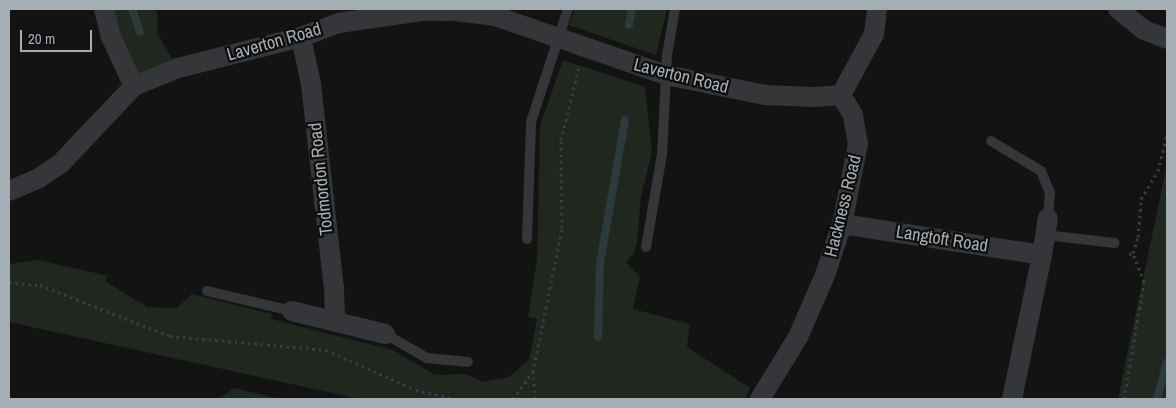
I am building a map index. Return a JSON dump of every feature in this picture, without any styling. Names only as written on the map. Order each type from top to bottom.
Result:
[{"type":"street","points":[[104,9],[111,37],[134,86]]},
{"type":"street","points":[[841,95],[874,34],[877,9]]},
{"type":"street","points":[[1118,9],[1144,30],[1167,39]]},
{"type":"street","name":"Laverton Road","points":[[9,191],[39,178],[61,162],[134,86],[178,68],[301,37],[339,23],[421,10],[455,10],[495,16],[584,49],[666,75],[765,95],[841,95]]},
{"type":"street","name":"Todmordon Road","points":[[301,37],[311,84],[334,288],[335,322]]},
{"type":"street","name":"Hackness Road","points":[[760,399],[798,337],[825,275],[842,224],[858,144],[853,115],[841,95]]},
{"type":"street","name":"Langtoft Road","points":[[842,224],[1042,255]]},
{"type":"street","points":[[1012,399],[1047,226]]},
{"type":"street","points":[[292,311],[385,334]]},
{"type":"lane","points":[[527,238],[531,122],[568,9]]},
{"type":"lane","points":[[646,247],[662,154],[666,75],[675,9]]},
{"type":"lane","points":[[991,141],[1041,171],[1050,193],[1047,226],[1115,243]]},
{"type":"lane","points":[[206,291],[292,311]]},
{"type":"lane","points":[[385,334],[427,358],[468,362]]},
{"type":"path","points":[[535,399],[533,372],[562,228],[561,140],[584,49]]},
{"type":"path","points":[[1124,399],[1144,282],[1133,254],[1138,237],[1140,198],[1158,171],[1167,134]]},
{"type":"path","points":[[1126,254],[1133,254]]},
{"type":"path","points":[[9,282],[40,285],[170,336],[326,350],[416,390],[454,399]]},
{"type":"path","points":[[513,399],[533,372]]},
{"type":"shaded area","points":[[104,9],[155,9],[158,16],[157,33],[178,68],[134,86]]},
{"type":"shaded area","points":[[575,9],[667,9],[656,55],[569,25]]},
{"type":"shaded area","points":[[563,60],[645,87],[652,152],[641,197],[637,243],[634,253],[626,262],[640,277],[633,309],[690,324],[687,347],[750,388],[745,399],[360,399],[9,322],[9,264],[38,260],[108,276],[105,281],[147,307],[177,308],[192,294],[272,314],[271,319],[393,350],[435,375],[466,374],[483,382],[509,377],[529,360],[537,319],[528,317],[537,260],[540,126]]},
{"type":"shaded area","points":[[1167,164],[1167,399],[1118,399]]},
{"type":"shaded area","points":[[234,388],[280,399],[219,399]]},
{"type":"waterway","points":[[132,9],[140,32]]},
{"type":"waterway","points":[[629,25],[632,9]]},
{"type":"waterway","points":[[598,337],[600,263],[625,120]]},
{"type":"waterway","points":[[1157,399],[1167,362]]}]
